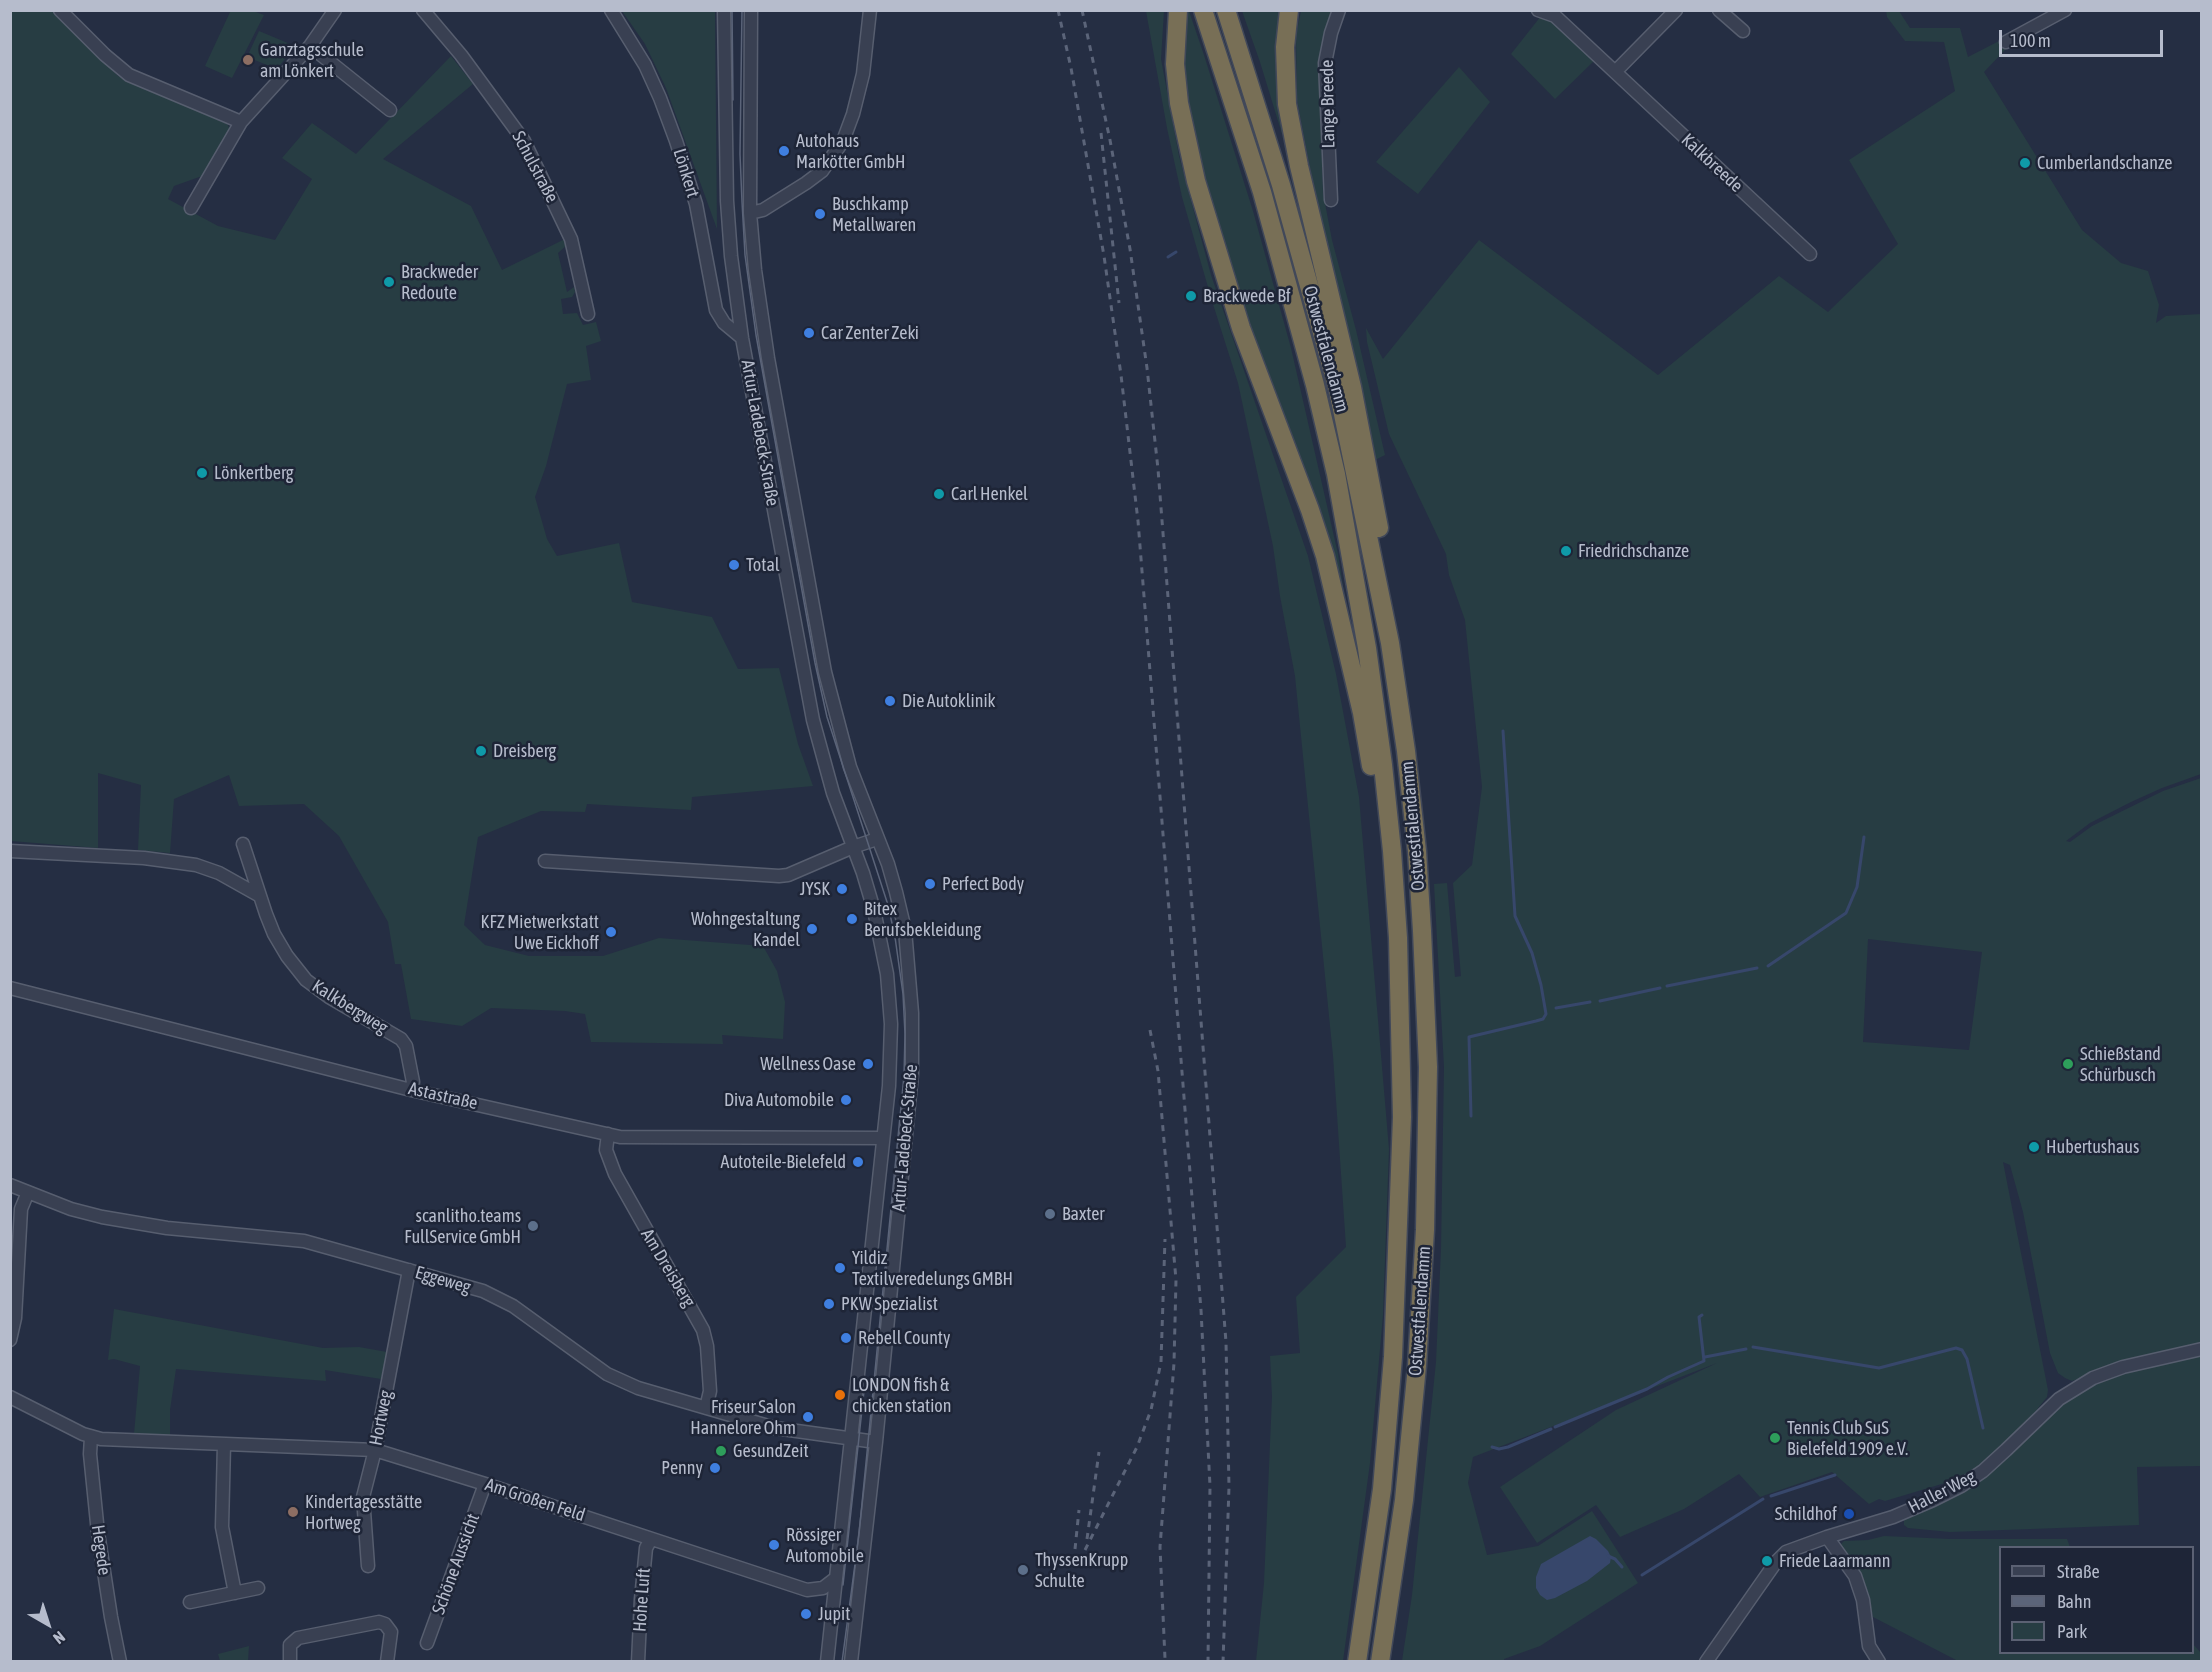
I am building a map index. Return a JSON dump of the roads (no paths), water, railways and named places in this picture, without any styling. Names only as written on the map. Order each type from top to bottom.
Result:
[{"type":"highway","points":[[1178,10],[1175,64],[1179,103],[1196,181],[1241,328],[1310,510],[1325,556],[1362,713],[1375,787],[1383,853],[1394,1064],[1402,1117]]},
{"type":"highway","name":"Ostwestfalendamm","points":[[1203,10],[1262,192],[1315,386],[1350,544],[1369,660],[1392,851],[1398,938],[1402,1117],[1393,1357],[1382,1489],[1357,1662]]},
{"type":"highway","name":"Ostwestfalendamm","points":[[1226,10],[1281,185],[1338,390],[1390,643],[1406,751],[1417,851],[1428,1067],[1425,1230],[1417,1366],[1404,1500],[1380,1662]]},
{"type":"highway","points":[[1289,10],[1285,47],[1287,104],[1299,166],[1352,387],[1371,481],[1388,582],[1390,643]]},
{"type":"street","points":[[60,10],[129,75],[241,122]]},
{"type":"street","points":[[191,208],[241,122],[310,46],[335,10]]},
{"type":"street","name":"Schulstraße","points":[[423,10],[460,55],[524,141],[571,239],[588,314]]},
{"type":"street","name":"Lönkert","points":[[611,10],[645,66],[668,118],[696,204],[719,317],[742,338]]},
{"type":"street","name":"Artur-Ladebeck-Straße","points":[[724,10],[727,201],[731,256],[742,338],[813,720],[829,783],[874,909],[887,974],[891,1049],[884,1138],[827,1662]]},
{"type":"street","name":"Artur-Ladebeck-Straße","points":[[751,10],[750,213],[755,270],[768,358],[825,672],[847,758],[890,872],[905,930],[913,1031],[912,1074],[876,1442],[851,1662]]},
{"type":"street","points":[[750,213],[763,210],[822,171],[846,136],[863,74],[870,10]]},
{"type":"street","name":"Lange Breede","points":[[1331,200],[1325,63],[1331,33],[1339,10]]},
{"type":"street","name":"Kalkbreede","points":[[1538,10],[1555,16],[1810,254]]},
{"type":"street","points":[[1616,72],[1676,10]]},
{"type":"street","points":[[1719,10],[1743,31]]},
{"type":"street","points":[[2006,42],[2065,10]]},
{"type":"street","points":[[310,46],[390,110]]},
{"type":"street","points":[[545,861],[779,876],[798,871],[877,838]]},
{"type":"street","name":"Kalkbergweg","points":[[243,844],[274,934],[287,956],[306,980],[329,997],[401,1039],[406,1046],[413,1082],[411,1089]]},
{"type":"street","points":[[10,851],[144,858],[196,865],[219,873],[260,896]]},
{"type":"street","name":"Astastraße","points":[[10,988],[411,1089],[608,1134],[639,1137],[884,1138]]},
{"type":"street","name":"Am Dreisberg","points":[[608,1134],[606,1150],[615,1174],[703,1330],[707,1346],[710,1391],[706,1408]]},
{"type":"street","name":"Eggeweg","points":[[10,1185],[71,1209],[102,1217],[167,1228],[304,1241],[409,1269],[493,1295],[513,1306],[607,1374],[622,1382],[775,1428],[851,1438]]},
{"type":"street","points":[[10,1340],[13,1318],[16,1209],[28,1192]]},
{"type":"street","name":"Hortweg","points":[[368,1566],[363,1497],[375,1450],[409,1269]]},
{"type":"street","name":"Haller Weg","points":[[1706,1662],[1782,1555],[1795,1548],[1893,1516],[1961,1486],[1983,1471],[2059,1399],[2092,1378],[2123,1367],[2202,1349]]},
{"type":"street","name":"Am Großen Feld","points":[[10,1397],[91,1437],[375,1450],[802,1588],[817,1590],[836,1578]]},
{"type":"street","name":"Hegede","points":[[91,1437],[90,1454],[98,1533],[120,1662]]},
{"type":"street","points":[[851,1438],[876,1442]]},
{"type":"street","points":[[224,1444],[222,1527],[235,1593]]},
{"type":"street","name":"Schöne Aussicht","points":[[427,1643],[485,1484]]},
{"type":"street","points":[[1827,1537],[1855,1576],[1863,1600],[1869,1646],[1880,1662]]},
{"type":"street","name":"Hohe Luft","points":[[638,1662],[646,1548],[651,1539]]},
{"type":"street","points":[[189,1602],[258,1588]]},
{"type":"street","points":[[290,1662],[290,1645],[298,1638],[379,1622],[385,1624],[391,1632],[387,1662]]},
{"type":"water","points":[[1590,1536],[1608,1551],[1611,1557],[1610,1563],[1587,1581],[1555,1598],[1547,1600],[1540,1595],[1536,1588],[1536,1577],[1541,1564]]},
{"type":"waterway","points":[[1168,257],[1176,252]]},
{"type":"waterway","points":[[1471,1116],[1469,1037],[1543,1019],[1546,1014],[1532,953],[1515,916],[1503,731]]},
{"type":"waterway","points":[[1768,966],[1846,913],[1857,887],[1864,837]]},
{"type":"waterway","points":[[1667,986],[1757,968]]},
{"type":"waterway","points":[[1600,1001],[1660,988]]},
{"type":"waterway","points":[[1556,1008],[1590,1002]]},
{"type":"waterway","points":[[1555,1427],[1647,1389],[1704,1361],[1699,1317],[1702,1315]]},
{"type":"waterway","points":[[1753,1347],[1879,1368],[1956,1348],[1962,1350],[1967,1359],[1983,1428]]},
{"type":"waterway","points":[[1705,1357],[1746,1349]]},
{"type":"waterway","points":[[1492,1447],[1499,1449],[1508,1447],[1551,1429]]},
{"type":"waterway","points":[[1771,1496],[1835,1475]]},
{"type":"waterway","points":[[1642,1575],[1763,1499]]},
{"type":"waterway","points":[[1608,1556],[1615,1559],[1622,1567]]},
{"type":"tram line","points":[[732,10],[733,100]]},
{"type":"tram line","points":[[742,10],[740,154],[742,202],[745,255],[756,335],[815,663],[827,717],[888,905],[903,994],[904,1076],[859,1534],[842,1662]]},
{"type":"tram line","points":[[843,1585],[864,1391]]},
{"type":"railway","points":[[1058,10],[1071,68],[1104,256],[1138,521],[1201,1310],[1210,1486],[1208,1662]]},
{"type":"railway","points":[[1082,10],[1110,140],[1130,249],[1147,368],[1158,469],[1226,1342],[1229,1487],[1223,1662]]},
{"type":"railway","points":[[1101,133],[1119,303]]},
{"type":"railway","points":[[1150,1030],[1158,1071],[1176,1280],[1174,1363],[1160,1547],[1165,1659]]},
{"type":"railway","points":[[1085,1550],[1137,1447],[1151,1410],[1161,1362],[1165,1239]]},
{"type":"railway","points":[[1087,1539],[1099,1452]]},
{"type":"railway","points":[[1075,1549],[1079,1510]]},
{"type":"place","name":"Ganztagsschule am Lönkert","points":[[248,60]]},
{"type":"place","name":"Autohaus Markötter GmbH","points":[[784,151]]},
{"type":"place","name":"Cumberlandschanze","points":[[2025,163]]},
{"type":"place","name":"Buschkamp Metallwaren","points":[[820,214]]},
{"type":"place","name":"Brackweder Redoute","points":[[389,282]]},
{"type":"place","name":"Brackwede Bf","points":[[1191,296]]},
{"type":"place","name":"Car Zenter Zeki","points":[[809,333]]},
{"type":"place","name":"Lönkertberg","points":[[202,473]]},
{"type":"place","name":"Carl Henkel","points":[[939,494]]},
{"type":"place","name":"Friedrichschanze","points":[[1566,551]]},
{"type":"place","name":"Total","points":[[734,565]]},
{"type":"place","name":"Die Autoklinik","points":[[890,701]]},
{"type":"place","name":"Dreisberg","points":[[481,751]]},
{"type":"place","name":"Perfect Body","points":[[930,884]]},
{"type":"place","name":"JYSK","points":[[842,889]]},
{"type":"place","name":"Bitex Berufsbekleidung","points":[[852,919]]},
{"type":"place","name":"Wohngestaltung Kandel","points":[[812,929]]},
{"type":"place","name":"KFZ Mietwerkstatt Uwe Eickhoff","points":[[611,932]]},
{"type":"place","name":"Wellness Oase","points":[[868,1064]]},
{"type":"place","name":"Schießstand Schürbusch","points":[[2068,1064]]},
{"type":"place","name":"Diva Automobile","points":[[846,1100]]},
{"type":"place","name":"Hubertushaus","points":[[2034,1147]]},
{"type":"place","name":"Autoteile-Bielefeld","points":[[858,1162]]},
{"type":"place","name":"Baxter","points":[[1050,1214]]},
{"type":"place","name":"scanlitho.teams FullService GmbH","points":[[533,1226]]},
{"type":"place","name":"Yildiz Textilveredelungs GMBH","points":[[840,1268]]},
{"type":"place","name":"PKW Spezialist","points":[[829,1304]]},
{"type":"place","name":"Rebell County","points":[[846,1338]]},
{"type":"place","name":"LONDON fish & chicken station","points":[[840,1395]]},
{"type":"place","name":"Friseur Salon Hannelore Ohm","points":[[808,1417]]},
{"type":"place","name":"Tennis Club SuS Bielefeld 1909 e.V.","points":[[1775,1438]]},
{"type":"place","name":"GesundZeit","points":[[721,1451]]},
{"type":"place","name":"Penny","points":[[715,1468]]},
{"type":"place","name":"Kindertagesstätte Hortweg","points":[[293,1512]]},
{"type":"place","name":"Schildhof","points":[[1849,1514]]},
{"type":"place","name":"Rössiger Automobile","points":[[774,1545]]},
{"type":"place","name":"Friede Laarmann","points":[[1767,1561]]},
{"type":"place","name":"ThyssenKrupp Schulte","points":[[1023,1570]]},
{"type":"place","name":"Jupit","points":[[806,1614]]}]
